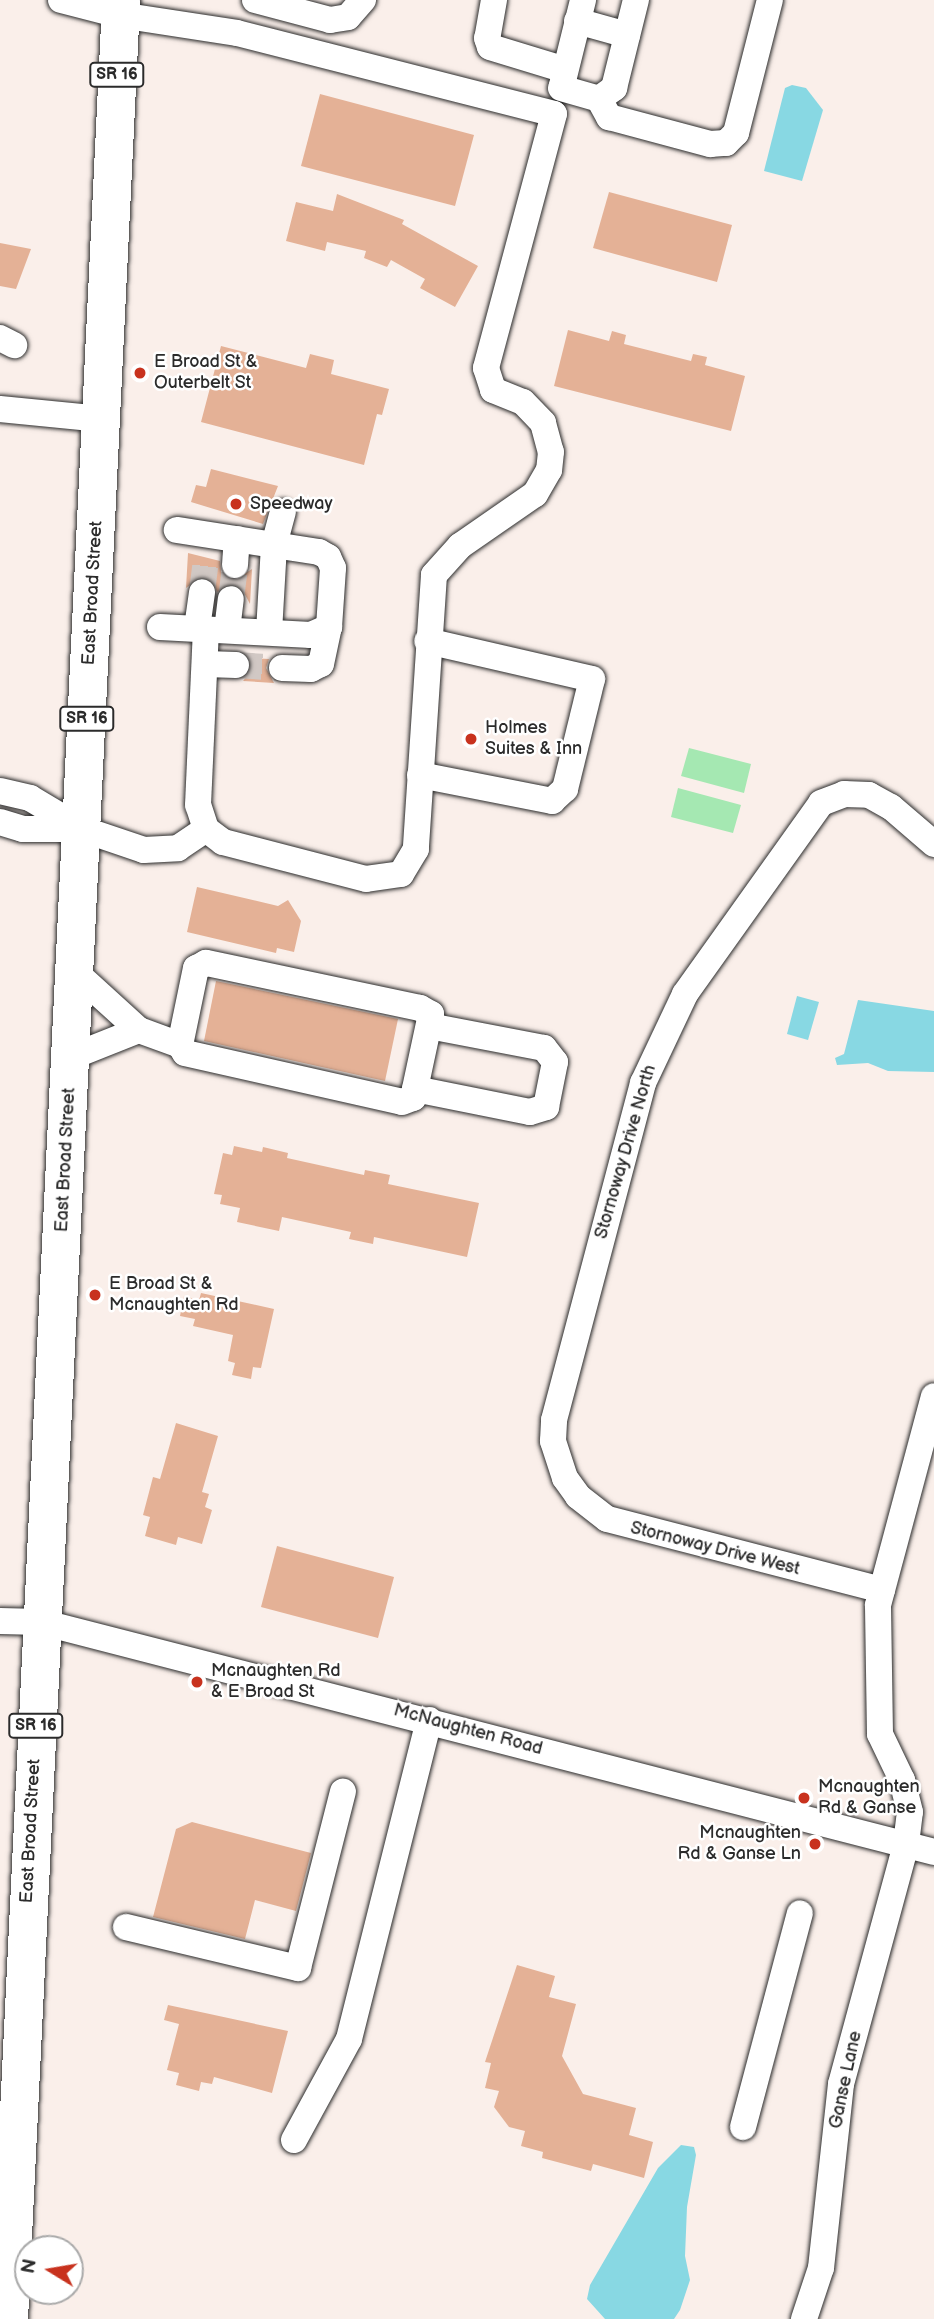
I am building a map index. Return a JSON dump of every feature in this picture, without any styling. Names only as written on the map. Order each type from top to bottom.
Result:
[{"type":"highway","name":"East Broad Street","points":[[9,2319],[120,8]]},
{"type":"street","points":[[61,0],[120,8],[237,33],[554,114]]},
{"type":"street","points":[[255,0],[330,20],[348,18],[363,0]]},
{"type":"street","points":[[494,0],[487,38],[491,47],[563,78],[599,99],[609,117],[710,144],[726,143],[736,133],[770,0]]},
{"type":"street","points":[[599,99],[614,88],[636,0]]},
{"type":"street","points":[[202,592],[210,629],[205,664],[198,805],[206,829],[223,842],[366,879],[393,878],[411,862],[416,849],[430,588],[446,557],[525,503],[549,470],[551,452],[543,423],[523,402],[492,390],[486,369],[580,10],[627,35]]},
{"type":"street","points":[[0,409],[102,419]]},
{"type":"street","points":[[269,632],[274,545],[283,512]]},
{"type":"street","points":[[177,530],[207,546],[236,552],[274,545],[328,557],[333,568],[330,627],[321,664],[311,669],[282,667]]},
{"type":"street","points":[[210,629],[230,599]]},
{"type":"street","points":[[160,627],[311,635],[330,627]]},
{"type":"street","points":[[420,775],[552,801],[565,789],[592,679],[427,641]]},
{"type":"street","points":[[205,664],[236,665]]},
{"type":"street","points":[[0,791],[30,798],[82,829],[161,851],[178,848],[206,829]]},
{"type":"street","name":"Stornoway Drive North","points":[[565,1478],[553,1441],[554,1420],[643,1083],[685,994],[805,821],[835,796],[869,795],[891,807],[934,844]]},
{"type":"street","points":[[0,822],[23,829],[82,829]]},
{"type":"street","points":[[75,972],[139,1030],[180,1045],[186,1053],[402,1102],[414,1098],[431,1014],[420,1007],[206,963],[196,968],[180,1045]]},
{"type":"street","points":[[415,1089],[530,1112],[546,1107],[555,1062],[544,1048],[429,1026]]},
{"type":"street","points":[[71,1058],[139,1030]]},
{"type":"street","name":"Ganse Lane","points":[[804,2319],[821,2268],[841,2084],[906,1844],[910,1812],[902,1780],[880,1734],[877,1639],[882,1590],[934,1396]]},
{"type":"street","name":"Stornoway Drive West","points":[[565,1478],[592,1510],[629,1529],[882,1590]]},
{"type":"street","name":"McNaughten Road","points":[[0,1620],[41,1622],[934,1852]]},
{"type":"street","points":[[294,2140],[349,2039],[429,1720]]},
{"type":"street","points":[[126,1927],[298,1968],[342,1793]]},
{"type":"street","points":[[743,2127],[800,1913]]},
{"type":"green space","points":[[689,748],[751,764],[744,793],[681,776]]},
{"type":"green space","points":[[678,788],[741,805],[733,833],[671,817]]},
{"type":"water","points":[[792,85],[806,88],[823,110],[802,181],[764,171],[785,88]]},
{"type":"water","points":[[797,996],[819,1002],[808,1040],[787,1034]]},
{"type":"water","points":[[858,1000],[934,1011],[934,1072],[888,1071],[868,1063],[837,1065],[835,1058],[844,1054]]},
{"type":"water","points":[[681,2145],[694,2147],[696,2155],[687,2207],[685,2256],[690,2280],[680,2310],[674,2319],[605,2319],[587,2299],[590,2285],[658,2168]]},
{"type":"building","points":[[320,94],[474,135],[455,206],[301,166]]},
{"type":"building","points":[[609,192],[732,225],[717,282],[593,248]]},
{"type":"building","points":[[337,194],[404,220],[402,224],[478,266],[455,307],[420,288],[425,279],[391,260],[387,267],[364,258],[366,251],[327,242],[325,251],[286,241],[296,202],[333,211]]},
{"type":"building","points":[[0,243],[31,249],[16,289],[0,286]]},
{"type":"building","points":[[568,330],[609,341],[612,331],[626,335],[624,344],[691,361],[693,354],[707,357],[705,365],[745,376],[731,431],[554,386]]},
{"type":"building","points":[[221,346],[306,368],[310,354],[334,360],[331,374],[389,389],[382,415],[377,414],[364,465],[201,422]]},
{"type":"building","points":[[211,469],[278,486],[263,524],[191,502],[196,485],[206,487]]},
{"type":"building","points":[[188,553],[220,561],[221,572],[233,581],[252,569],[250,604],[241,587],[234,584],[217,592],[212,580],[203,576],[186,588]]},
{"type":"building","points":[[250,658],[269,659],[266,668],[274,683],[243,681],[250,673]]},
{"type":"building","points":[[197,887],[278,906],[288,900],[301,921],[294,952],[277,948],[276,953],[187,932]]},
{"type":"building","points":[[216,981],[398,1019],[385,1081],[204,1041]]},
{"type":"building","points":[[234,1146],[262,1152],[263,1147],[288,1153],[287,1158],[364,1175],[365,1170],[390,1175],[388,1184],[479,1203],[467,1257],[374,1237],[373,1244],[349,1239],[351,1232],[282,1217],[279,1231],[237,1222],[240,1208],[220,1204],[222,1195],[214,1194],[223,1153],[232,1155]]},
{"type":"building","points":[[201,1293],[274,1309],[261,1368],[253,1367],[251,1379],[232,1375],[235,1363],[228,1361],[233,1335],[193,1326],[195,1319],[180,1316],[184,1296],[199,1300]]},
{"type":"building","points":[[176,1423],[218,1436],[202,1492],[209,1494],[205,1507],[212,1510],[202,1544],[178,1537],[176,1545],[145,1536],[150,1517],[143,1515],[153,1477],[160,1479]]},
{"type":"building","points":[[277,1546],[394,1577],[378,1638],[261,1607]]},
{"type":"building","points":[[192,1822],[311,1853],[296,1911],[255,1900],[245,1939],[153,1917],[176,1829]]},
{"type":"building","points":[[517,1965],[555,1976],[549,1997],[576,2004],[562,2056],[583,2094],[636,2108],[629,2135],[653,2142],[644,2178],[593,2164],[591,2171],[542,2158],[543,2152],[521,2146],[525,2131],[509,2127],[494,2107],[499,2091],[485,2088],[491,2063],[485,2062]]},
{"type":"building","points":[[168,2005],[288,2031],[272,2093],[214,2077],[212,2084],[201,2082],[199,2091],[176,2085],[179,2073],[167,2070],[179,2024],[164,2020]]},
{"type":"tunnel","points":[[202,592],[206,557]]},
{"type":"tunnel","points":[[231,599],[235,565]]},
{"type":"tunnel","points":[[236,665],[282,668]]},
{"type":"place","name":"E Broad St & Outerbelt St","points":[[140,373]]},
{"type":"place","name":"Speedway","points":[[236,504]]},
{"type":"place","name":"Holmes Suites & Inn","points":[[471,739]]},
{"type":"place","name":"E Broad St & Mcnaughten Rd","points":[[95,1295]]},
{"type":"place","name":"Mcnaughten Rd & E Broad St","points":[[197,1682]]},
{"type":"place","name":"Mcnaughten Rd & Ganse","points":[[804,1798]]},
{"type":"place","name":"Mcnaughten Rd & Ganse Ln","points":[[815,1844]]}]
